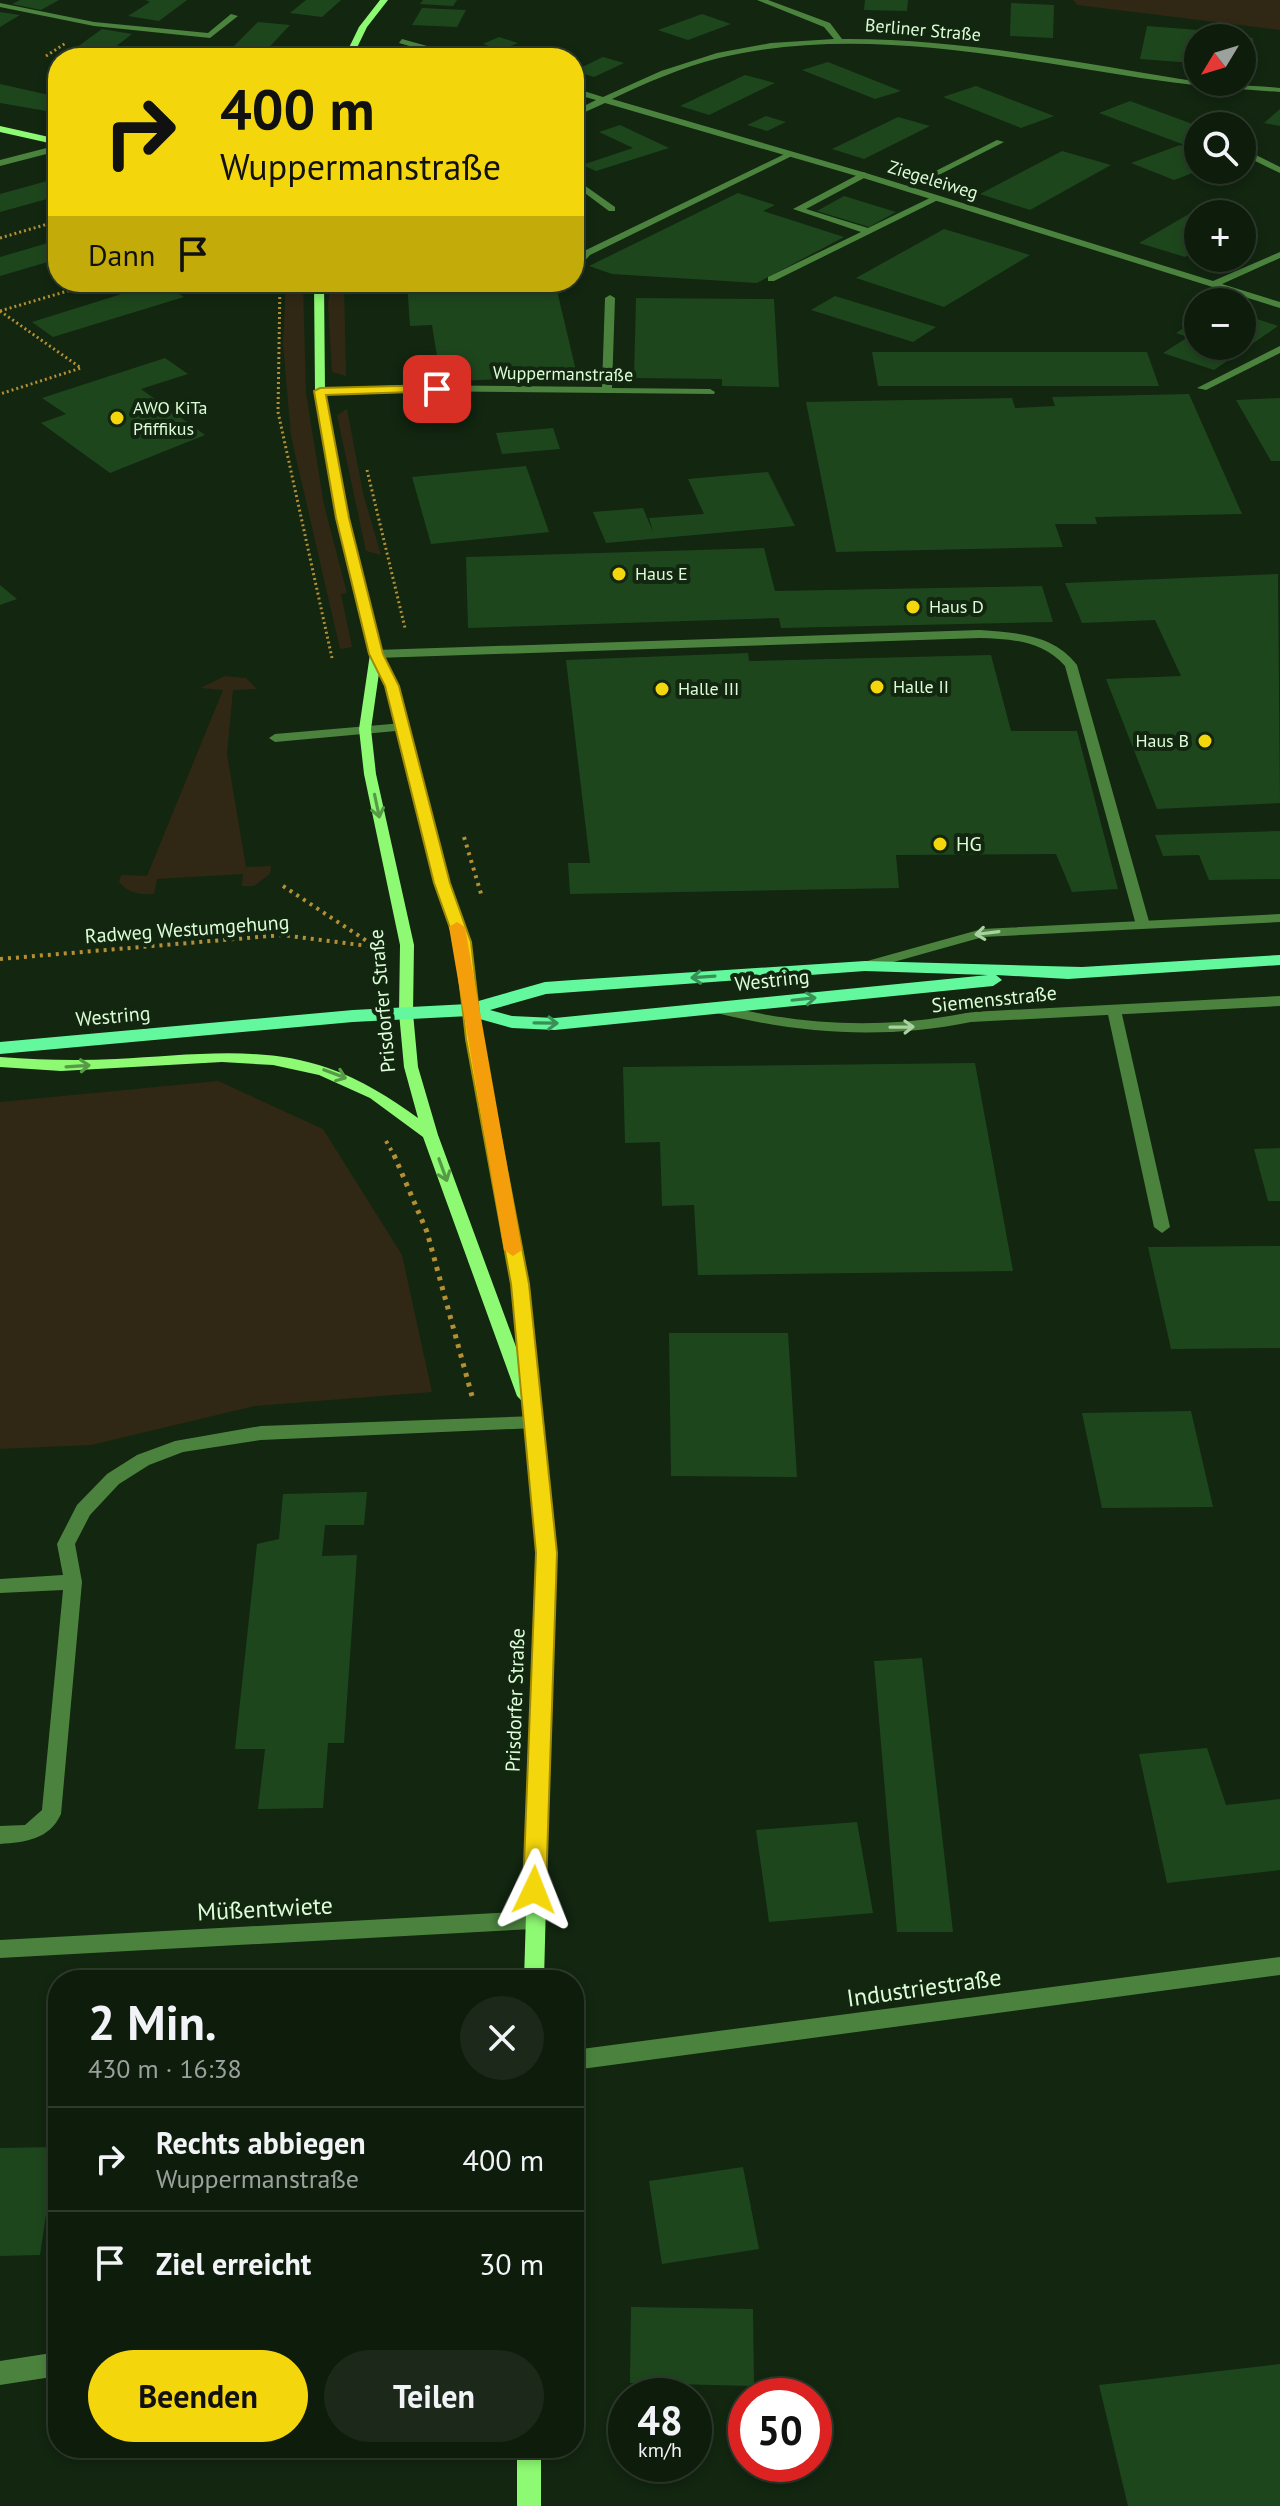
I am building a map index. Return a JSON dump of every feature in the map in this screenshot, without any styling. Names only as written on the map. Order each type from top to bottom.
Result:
[{"type":"main road","points":[[353,48],[363,27],[384,0]]},
{"type":"main road","points":[[0,129],[48,142]]},
{"type":"main road","name":"Prisdorfer Straße","points":[[319,292],[320,391],[343,518],[376,654],[392,686],[442,883],[463,942],[469,1010],[520,1284],[546,1553],[534,1970]]},
{"type":"main road","name":"Prisdorfer Straße","points":[[376,654],[365,729],[370,774],[407,945],[406,1013],[411,1067],[430,1135],[535,1422]]},
{"type":"main road","name":"Westring","points":[[469,1010],[512,1022],[555,1024],[1081,972],[1280,960]]},
{"type":"main road","name":"Westring","points":[[0,1048],[469,1010],[545,988],[865,966],[1081,972]]},
{"type":"main road","points":[[0,1062],[51,1068],[212,1056],[270,1057],[325,1070],[373,1091],[430,1135]]},
{"type":"main road","points":[[529,2458],[529,2506]]},
{"type":"street","points":[[761,0],[827,25],[839,40]]},
{"type":"street","points":[[0,5],[94,24],[210,36],[234,16]]},
{"type":"street","name":"Berliner Straße","points":[[584,109],[655,77],[717,56],[839,40],[932,43],[1127,74],[1280,90]]},
{"type":"street","points":[[402,41],[426,48]]},
{"type":"street","name":"Ziegeleiweg","points":[[584,94],[906,188],[1280,305]]},
{"type":"street","points":[[906,188],[1000,142]]},
{"type":"street","points":[[0,163],[48,148]]},
{"type":"street","points":[[584,259],[598,248],[792,154]]},
{"type":"street","points":[[1256,158],[1280,170]]},
{"type":"street","points":[[863,175],[798,209],[869,231]]},
{"type":"street","points":[[584,188],[612,209]]},
{"type":"street","points":[[771,279],[937,198]]},
{"type":"street","points":[[1214,284],[1280,255]]},
{"type":"street","points":[[607,390],[610,298]]},
{"type":"street","points":[[1202,388],[1280,349]]},
{"type":"street","name":"Wuppermanstraße","points":[[320,391],[710,392]]},
{"type":"street","points":[[376,654],[980,634],[1022,637],[1047,645],[1063,654],[1071,665],[1143,925]]},
{"type":"street","points":[[275,738],[403,727]]},
{"type":"street","points":[[865,966],[982,933],[1280,918]]},
{"type":"street","name":"Siemensstraße","points":[[714,1008],[764,1023],[821,1028],[936,1026],[971,1017],[1280,1001]]},
{"type":"street","points":[[1114,1010],[1162,1227]]},
{"type":"street","points":[[0,1835],[30,1833],[51,1814],[73,1582],[66,1544],[83,1510],[113,1479],[143,1460],[181,1446],[261,1433],[535,1422]]},
{"type":"street","points":[[0,1586],[73,1582]]},
{"type":"street","name":"Müßentwiete","points":[[0,1949],[533,1920]]},
{"type":"street","name":"Industriestraße","points":[[584,2059],[1280,1966]]},
{"type":"street","points":[[0,2373],[48,2366]]},
{"type":"path","points":[[0,238],[48,224]]},
{"type":"path","points":[[0,311],[64,292]]},
{"type":"path","points":[[280,292],[278,412],[332,658]]},
{"type":"path","points":[[0,311],[81,368],[0,394]]},
{"type":"path","name":"Radweg Westumgehung","points":[[0,959],[282,935],[376,947],[283,886]]},
{"type":"path","points":[[381,1133],[401,1164],[421,1215],[480,1424]]},
{"type":"shaded area","points":[[1073,0],[1280,0],[1280,30],[1256,27],[1256,24],[1231,24],[1077,5]]},
{"type":"shaded area","points":[[286,292],[303,292],[306,393],[324,505],[347,593],[341,594],[352,647],[340,649],[291,436],[283,344]]},
{"type":"shaded area","points":[[330,292],[344,292],[346,376],[332,372]]},
{"type":"shaded area","points":[[347,409],[363,493],[381,555],[366,551],[337,415]]},
{"type":"shaded area","points":[[225,676],[246,678],[257,689],[233,690],[227,754],[246,867],[271,866],[270,874],[254,886],[242,886],[243,874],[157,879],[154,894],[130,891],[119,882],[121,875],[147,876],[223,690],[200,688]]},
{"type":"shaded area","points":[[218,1081],[323,1129],[402,1255],[432,1392],[255,1406],[91,1445],[0,1449],[0,1102]]},
{"type":"building","points":[[20,0],[59,0],[41,10],[12,4]]},
{"type":"building","points":[[146,0],[187,0],[159,21],[128,16],[150,2]]},
{"type":"building","points":[[306,0],[341,0],[322,17],[290,13]]},
{"type":"building","points":[[423,0],[457,0],[453,6],[420,4]]},
{"type":"building","points":[[865,0],[908,0],[907,11],[864,10]]},
{"type":"building","points":[[1011,3],[1054,5],[1053,38],[1010,36]]},
{"type":"building","points":[[422,8],[466,10],[457,27],[412,25]]},
{"type":"building","points":[[0,12],[20,15],[0,27]]},
{"type":"building","points":[[702,14],[731,24],[688,40],[658,30]]},
{"type":"building","points":[[258,22],[290,25],[268,48],[232,48]]},
{"type":"building","points":[[1147,26],[1184,29],[1184,62],[1140,59]]},
{"type":"building","points":[[102,29],[132,34],[114,48],[76,48]]},
{"type":"building","points":[[499,37],[518,43],[507,48],[483,44]]},
{"type":"building","points":[[603,57],[624,63],[594,77],[584,74],[584,66]]},
{"type":"building","points":[[828,62],[901,91],[875,99],[802,70]]},
{"type":"building","points":[[745,75],[775,83],[709,115],[680,106]]},
{"type":"building","points":[[0,84],[48,95],[48,111],[0,103]]},
{"type":"building","points":[[976,86],[1054,116],[1021,128],[943,97]]},
{"type":"building","points":[[1130,101],[1184,121],[1184,145],[1099,113]]},
{"type":"building","points":[[1280,109],[1280,126],[1264,123]]},
{"type":"building","points":[[766,116],[786,122],[767,131],[747,125]]},
{"type":"building","points":[[898,117],[930,126],[864,159],[832,149]]},
{"type":"building","points":[[620,125],[669,148],[596,171],[584,164],[633,148],[599,132]]},
{"type":"building","points":[[1180,145],[1184,147],[1184,176],[1174,180],[1131,163]]},
{"type":"building","points":[[1062,151],[1111,165],[1030,210],[980,194]]},
{"type":"building","points":[[48,181],[48,199],[0,212],[0,194]]},
{"type":"building","points":[[738,193],[775,205],[763,211],[844,237],[757,283],[612,274],[589,266]]},
{"type":"building","points":[[844,196],[896,212],[869,227],[817,211]]},
{"type":"building","points":[[1184,217],[1184,257],[1139,243]]},
{"type":"building","points":[[944,229],[1030,255],[944,307],[856,278]]},
{"type":"building","points":[[48,243],[48,262],[0,276],[0,257]]},
{"type":"building","points":[[128,292],[186,292],[179,294],[184,297],[53,337],[32,322]]},
{"type":"building","points":[[408,292],[557,292],[577,375],[441,382],[432,325],[410,326]]},
{"type":"building","points":[[835,296],[936,327],[913,342],[811,310]]},
{"type":"building","points":[[636,298],[774,299],[779,387],[722,386],[722,379],[634,378]]},
{"type":"building","points":[[1256,319],[1278,326],[1256,341]]},
{"type":"building","points":[[1184,340],[1184,360],[1163,353]]},
{"type":"building","points":[[872,352],[1147,352],[1159,386],[878,386]]},
{"type":"building","name":"AWO KiTa Pfiffikus","points":[[165,358],[188,374],[141,389],[205,435],[110,473],[41,423],[66,414],[42,398]]},
{"type":"building","points":[[1184,360],[1229,360],[1214,370]]},
{"type":"building","points":[[1189,394],[1242,514],[1095,517],[1097,524],[1055,524],[1063,547],[836,552],[806,402],[1012,398],[1015,408],[1055,406],[1052,397]]},
{"type":"building","points":[[1280,398],[1280,461],[1271,461],[1236,400]]},
{"type":"building","points":[[553,428],[560,449],[502,454],[496,433]]},
{"type":"building","points":[[526,466],[549,532],[431,544],[412,477]]},
{"type":"building","points":[[768,472],[795,526],[606,543],[593,512],[643,508],[653,532],[649,518],[704,514],[688,479]]},
{"type":"building","name":"Haus E","points":[[764,548],[775,591],[1042,586],[1053,622],[781,628],[779,618],[468,628],[466,557]]},
{"type":"building","name":"Haus B","points":[[1278,574],[1280,803],[1157,809],[1106,679],[1181,676],[1155,620],[1082,623],[1065,583]]},
{"type":"building","points":[[0,585],[17,599],[0,605]]},
{"type":"building","points":[[748,653],[749,661],[991,655],[1011,731],[1077,731],[1118,889],[1072,892],[1056,854],[896,855],[899,888],[570,894],[568,863],[590,863],[566,660]]},
{"type":"building","points":[[1280,831],[1280,879],[1209,880],[1199,855],[1163,856],[1155,835]]},
{"type":"building","points":[[975,1063],[1013,1271],[698,1275],[694,1205],[662,1206],[660,1142],[625,1143],[623,1067]]},
{"type":"building","points":[[1280,1148],[1280,1201],[1268,1201],[1254,1149]]},
{"type":"building","points":[[1280,1246],[1280,1348],[1171,1349],[1148,1247]]},
{"type":"building","points":[[669,1333],[788,1333],[797,1477],[671,1476]]},
{"type":"building","points":[[1191,1411],[1213,1507],[1102,1508],[1082,1413]]},
{"type":"building","points":[[367,1492],[364,1525],[325,1525],[322,1556],[357,1555],[344,1743],[328,1743],[323,1808],[258,1809],[265,1749],[235,1749],[257,1544],[279,1539],[283,1494]]},
{"type":"building","points":[[922,1658],[953,1932],[897,1932],[874,1661]]},
{"type":"building","points":[[1207,1748],[1226,1805],[1280,1799],[1280,1870],[1167,1883],[1139,1754]]},
{"type":"building","points":[[857,1822],[873,1913],[769,1922],[756,1830]]},
{"type":"building","points":[[48,2147],[48,2201],[40,2255],[0,2256],[0,2148]]},
{"type":"building","points":[[743,2167],[759,2249],[662,2264],[649,2181]]},
{"type":"building","points":[[631,2307],[753,2309],[754,2378],[728,2378],[728,2385],[712,2385],[712,2378],[630,2378]]},
{"type":"building","points":[[1280,2364],[1280,2506],[1128,2506],[1099,2385]]},
{"type":"building","points":[[330,2458],[382,2458],[330,2460]]},
{"type":"slow traffic","points":[[457,927],[463,942],[469,1010],[513,1250]]},
{"type":"place","name":"AWO KiTa Pfiffikus","points":[[117,418]]},
{"type":"place","name":"Haus E","points":[[619,574]]},
{"type":"place","name":"Haus D","points":[[913,607]]},
{"type":"place","name":"Halle II","points":[[877,687]]},
{"type":"place","name":"Halle III","points":[[662,689]]},
{"type":"place","name":"Haus B","points":[[1205,741]]},
{"type":"place","name":"HG","points":[[940,844]]},
{"type":"route","points":[[437,389],[320,391],[343,518],[376,654],[392,686],[442,883],[463,942],[469,1010],[520,1284],[546,1553],[534,1890]]}]
